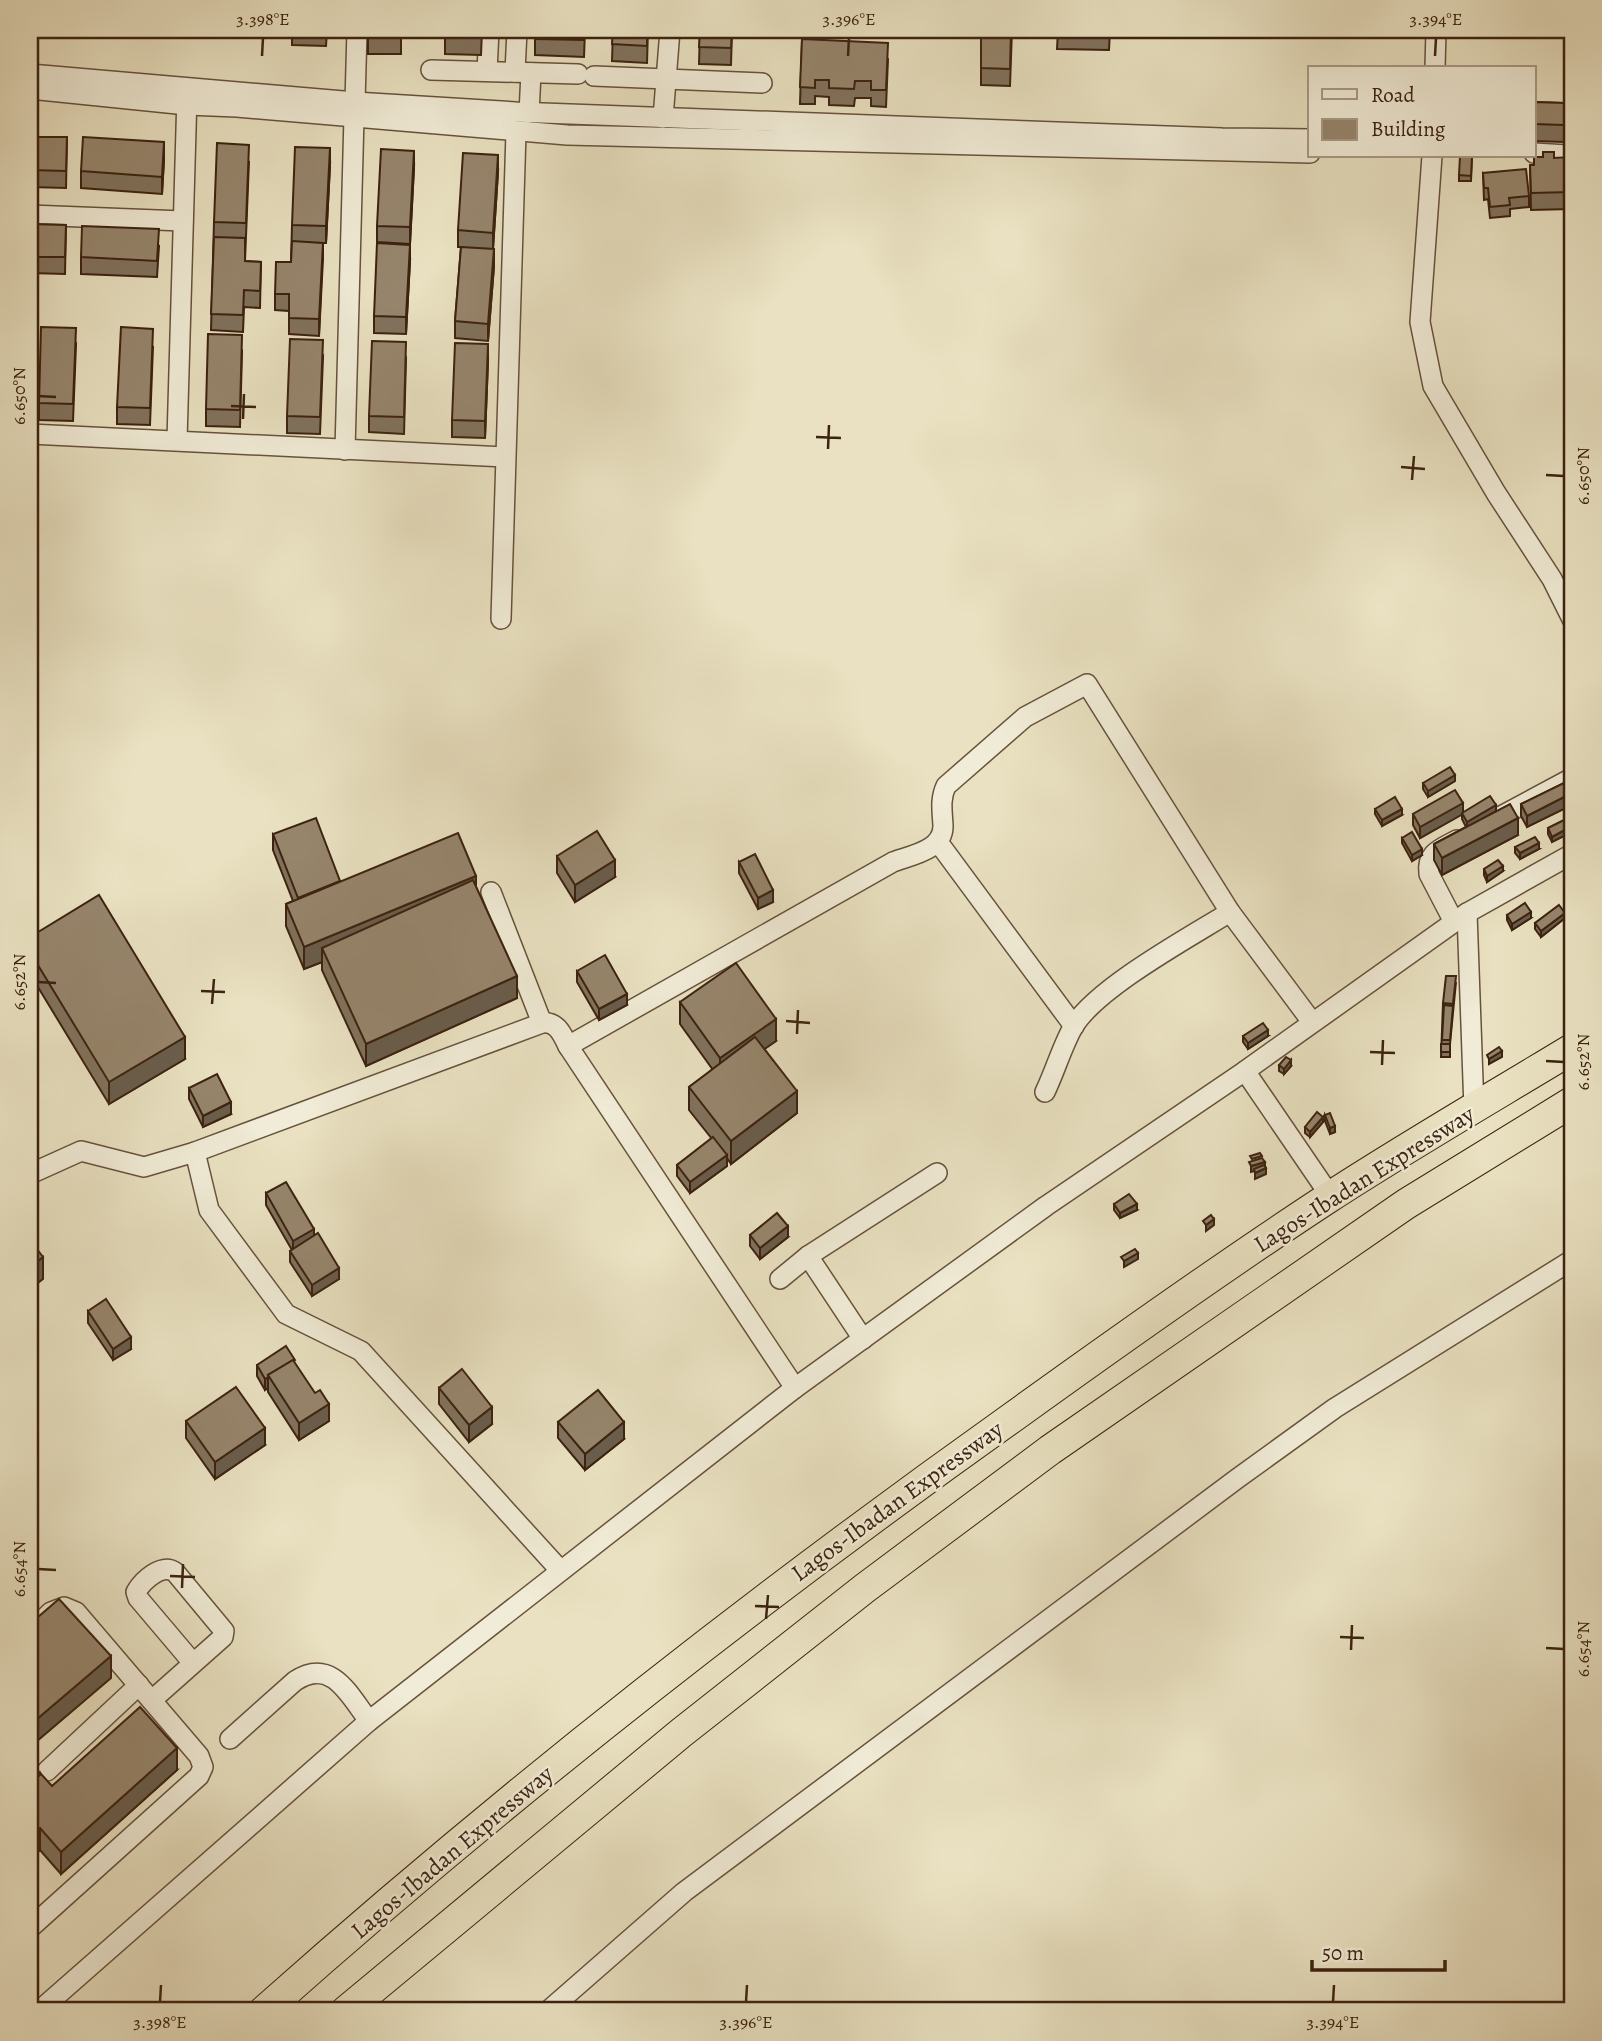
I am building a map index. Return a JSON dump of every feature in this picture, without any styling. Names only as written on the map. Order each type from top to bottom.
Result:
[{"type":"highway","name":"Lagos-Ibadan Expressway","points":[[264,2011],[435,1864],[630,1704],[861,1525],[1143,1323],[1331,1196],[1572,1049]]},
{"type":"highway","name":"Lagos-Ibadan Expressway","points":[[346,2011],[681,1733],[865,1588],[1039,1458],[1406,1204],[1572,1102]]},
{"type":"street","points":[[345,450],[357,30]]},
{"type":"street","points":[[487,71],[489,30]]},
{"type":"street","points":[[517,30],[529,113]]},
{"type":"street","points":[[663,118],[670,30]]},
{"type":"street","points":[[1435,66],[1436,30]]},
{"type":"street","points":[[430,69],[762,83]]},
{"type":"street","points":[[30,74],[187,96]]},
{"type":"street","points":[[30,89],[187,96],[355,110],[516,132],[567,135],[1308,138]]},
{"type":"street","points":[[177,440],[187,96]]},
{"type":"street","points":[[355,110],[663,118],[860,135],[1308,153]]},
{"type":"street","points":[[567,114],[567,135]]},
{"type":"street","points":[[501,619],[516,132]]},
{"type":"street","points":[[1536,153],[1567,155]]},
{"type":"street","points":[[1432,158],[1420,322],[1433,386],[1496,493],[1552,579],[1572,619]]},
{"type":"street","points":[[30,215],[183,221]]},
{"type":"street","points":[[30,434],[506,457]]},
{"type":"street","points":[[568,1046],[893,862],[932,847],[942,834],[941,811],[946,786],[1025,717],[1087,684],[1230,912],[1312,1022]]},
{"type":"street","points":[[1474,1109],[1460,917],[1429,874],[1428,859],[1572,778]]},
{"type":"street","points":[[938,842],[1074,1026]]},
{"type":"street","points":[[39,2011],[369,1721],[795,1388],[1046,1206],[1245,1071],[1460,917],[1572,854]]},
{"type":"street","points":[[1553,865],[1572,873]]},
{"type":"street","points":[[491,892],[542,1023]]},
{"type":"street","points":[[1045,1092],[1074,1026],[1095,1002],[1134,973],[1230,912]]},
{"type":"street","points":[[30,1174],[81,1151],[144,1167],[195,1152],[542,1023],[549,1023],[559,1028],[568,1046],[795,1388]]},
{"type":"street","points":[[1245,1071],[1331,1196]]},
{"type":"street","points":[[195,1152],[209,1210],[286,1314],[361,1351],[560,1570]]},
{"type":"street","points":[[780,1279],[808,1256],[937,1173]]},
{"type":"street","points":[[808,1256],[863,1339]]},
{"type":"street","points":[[548,2011],[684,1892],[1238,1478],[1335,1408],[1572,1260]]},
{"type":"street","points":[[47,1771],[145,1693],[193,1664],[223,1637],[223,1630],[175,1572],[162,1569],[136,1592],[138,1598],[193,1664]]},
{"type":"street","points":[[30,1632],[51,1612],[64,1607],[76,1612],[199,1756],[203,1767],[199,1776],[30,1928]]},
{"type":"street","points":[[230,1739],[295,1681],[306,1674],[319,1672],[337,1681],[369,1721]]},
{"type":"building","points":[[368,30],[401,30],[401,37],[368,37]]},
{"type":"building","points":[[445,30],[481,30],[481,38],[445,37]]},
{"type":"building","points":[[535,30],[584,30],[584,40],[535,39]]},
{"type":"building","points":[[613,30],[647,30],[647,46],[612,44]]},
{"type":"building","points":[[700,30],[732,30],[731,48],[699,47]]},
{"type":"building","points":[[981,30],[1011,30],[1010,69],[981,68]]},
{"type":"building","points":[[1109,30],[1109,33],[1057,32]]},
{"type":"building","points":[[802,39],[888,43],[886,90],[871,90],[871,81],[855,81],[854,89],[829,88],[829,80],[815,80],[815,88],[800,87]]},
{"type":"building","points":[[1536,102],[1564,103],[1564,125],[1536,124]]},
{"type":"building","points":[[30,137],[67,137],[66,171],[30,170]]},
{"type":"building","points":[[83,137],[164,142],[162,177],[81,171]]},
{"type":"building","points":[[217,143],[249,145],[246,223],[214,222]]},
{"type":"building","points":[[295,147],[330,148],[326,226],[292,225]]},
{"type":"building","points":[[381,149],[414,151],[410,227],[377,226]]},
{"type":"building","points":[[1543,152],[1554,152],[1554,158],[1570,157],[1571,192],[1531,193],[1530,165],[1534,165],[1534,158],[1543,157]]},
{"type":"building","points":[[463,153],[498,155],[493,233],[458,230]]},
{"type":"building","points":[[1460,158],[1472,158],[1471,176],[1459,175]]},
{"type":"building","points":[[1526,169],[1529,196],[1509,198],[1510,205],[1490,207],[1483,173]]},
{"type":"building","points":[[30,224],[66,225],[65,257],[30,257]]},
{"type":"building","points":[[82,226],[159,229],[157,261],[81,257]]},
{"type":"building","points":[[214,237],[245,238],[245,261],[261,262],[260,291],[244,290],[243,315],[211,314]]},
{"type":"building","points":[[292,241],[323,243],[319,319],[289,318],[289,294],[275,294],[276,262],[291,262]]},
{"type":"building","points":[[377,243],[410,245],[406,317],[374,316]]},
{"type":"building","points":[[461,247],[494,249],[488,324],[455,321]]},
{"type":"building","points":[[41,327],[76,328],[73,404],[39,403]]},
{"type":"building","points":[[121,327],[153,329],[150,408],[117,407]]},
{"type":"building","points":[[208,334],[242,335],[240,410],[206,409]]},
{"type":"building","points":[[290,339],[323,340],[320,417],[287,416]]},
{"type":"building","points":[[372,341],[406,342],[404,417],[369,416]]},
{"type":"building","points":[[455,343],[488,344],[485,421],[452,420]]},
{"type":"building","points":[[1450,767],[1455,775],[1428,791],[1423,783]]},
{"type":"building","points":[[1572,779],[1572,793],[1527,816],[1521,804]]},
{"type":"building","points":[[1455,790],[1463,803],[1420,827],[1413,814]]},
{"type":"building","points":[[1490,796],[1496,805],[1467,822],[1462,813]]},
{"type":"building","points":[[1395,797],[1402,809],[1382,820],[1375,809]]},
{"type":"building","points":[[1510,804],[1518,818],[1442,858],[1434,844]]},
{"type":"building","points":[[1572,816],[1572,826],[1552,837],[1548,828]]},
{"type":"building","points":[[316,818],[340,881],[298,898],[273,834]]},
{"type":"building","points":[[597,831],[615,860],[575,885],[557,856]]},
{"type":"building","points":[[1412,832],[1422,849],[1412,855],[1402,838]]},
{"type":"building","points":[[458,833],[476,876],[304,947],[286,904]]},
{"type":"building","points":[[1535,837],[1539,843],[1520,853],[1515,847]]},
{"type":"building","points":[[755,854],[773,890],[758,898],[739,862]]},
{"type":"building","points":[[1498,860],[1503,866],[1487,876],[1484,869]]},
{"type":"building","points":[[473,880],[517,976],[366,1044],[322,948]]},
{"type":"building","points":[[99,895],[185,1037],[109,1082],[30,952],[30,937]]},
{"type":"building","points":[[1525,903],[1531,912],[1512,924],[1507,915]]},
{"type":"building","points":[[1559,905],[1565,913],[1541,931],[1535,923]]},
{"type":"building","points":[[1572,906],[1572,921],[1566,917]]},
{"type":"building","points":[[605,955],[627,994],[599,1009],[577,971]]},
{"type":"building","points":[[736,963],[776,1019],[720,1058],[680,1002]]},
{"type":"building","points":[[1446,976],[1456,976],[1453,1004],[1443,1003]]},
{"type":"building","points":[[1444,1005],[1453,1006],[1450,1040],[1442,1040]]},
{"type":"building","points":[[1263,1023],[1268,1030],[1248,1043],[1243,1036]]},
{"type":"building","points":[[755,1037],[797,1091],[731,1141],[689,1087]]},
{"type":"building","points":[[1441,1044],[1450,1044],[1450,1052],[1441,1052]]},
{"type":"building","points":[[1499,1047],[1502,1051],[1489,1059],[1487,1055]]},
{"type":"building","points":[[1286,1057],[1291,1060],[1284,1069],[1279,1065]]},
{"type":"building","points":[[217,1074],[231,1102],[203,1116],[189,1088]]},
{"type":"building","points":[[1317,1112],[1323,1117],[1310,1132],[1305,1127]]},
{"type":"building","points":[[1330,1113],[1335,1126],[1330,1128],[1325,1115]]},
{"type":"building","points":[[713,1137],[727,1155],[690,1182],[677,1165]]},
{"type":"building","points":[[1260,1153],[1262,1156],[1252,1159],[1250,1156]]},
{"type":"building","points":[[1262,1158],[1265,1162],[1251,1166],[1249,1162]]},
{"type":"building","points":[[1264,1165],[1266,1168],[1255,1173],[1254,1169]]},
{"type":"building","points":[[286,1182],[314,1229],[293,1241],[266,1193]]},
{"type":"building","points":[[1129,1194],[1137,1204],[1120,1213],[1114,1204]]},
{"type":"building","points":[[777,1213],[788,1226],[760,1248],[750,1235]]},
{"type":"building","points":[[1211,1215],[1214,1219],[1206,1225],[1203,1221]]},
{"type":"building","points":[[318,1233],[339,1268],[312,1285],[290,1251]]},
{"type":"building","points":[[30,1240],[43,1257],[30,1267]]},
{"type":"building","points":[[1135,1249],[1138,1253],[1124,1261],[1121,1257]]},
{"type":"building","points":[[106,1299],[131,1337],[113,1349],[88,1311]]},
{"type":"building","points":[[286,1346],[295,1360],[265,1379],[257,1365]]},
{"type":"building","points":[[293,1360],[315,1393],[320,1390],[329,1404],[299,1423],[268,1375]]},
{"type":"building","points":[[462,1369],[492,1407],[469,1425],[439,1388]]},
{"type":"building","points":[[236,1387],[265,1428],[215,1462],[186,1421]]},
{"type":"building","points":[[598,1390],[624,1422],[585,1454],[558,1422]]},
{"type":"building","points":[[59,1599],[111,1656],[30,1725],[30,1624]]},
{"type":"building","points":[[140,1707],[177,1748],[61,1852],[40,1828],[30,1837],[30,1784],[41,1774],[52,1786]]},
{"type":"building","points":[[30,1762],[40,1773],[30,1781]]}]
